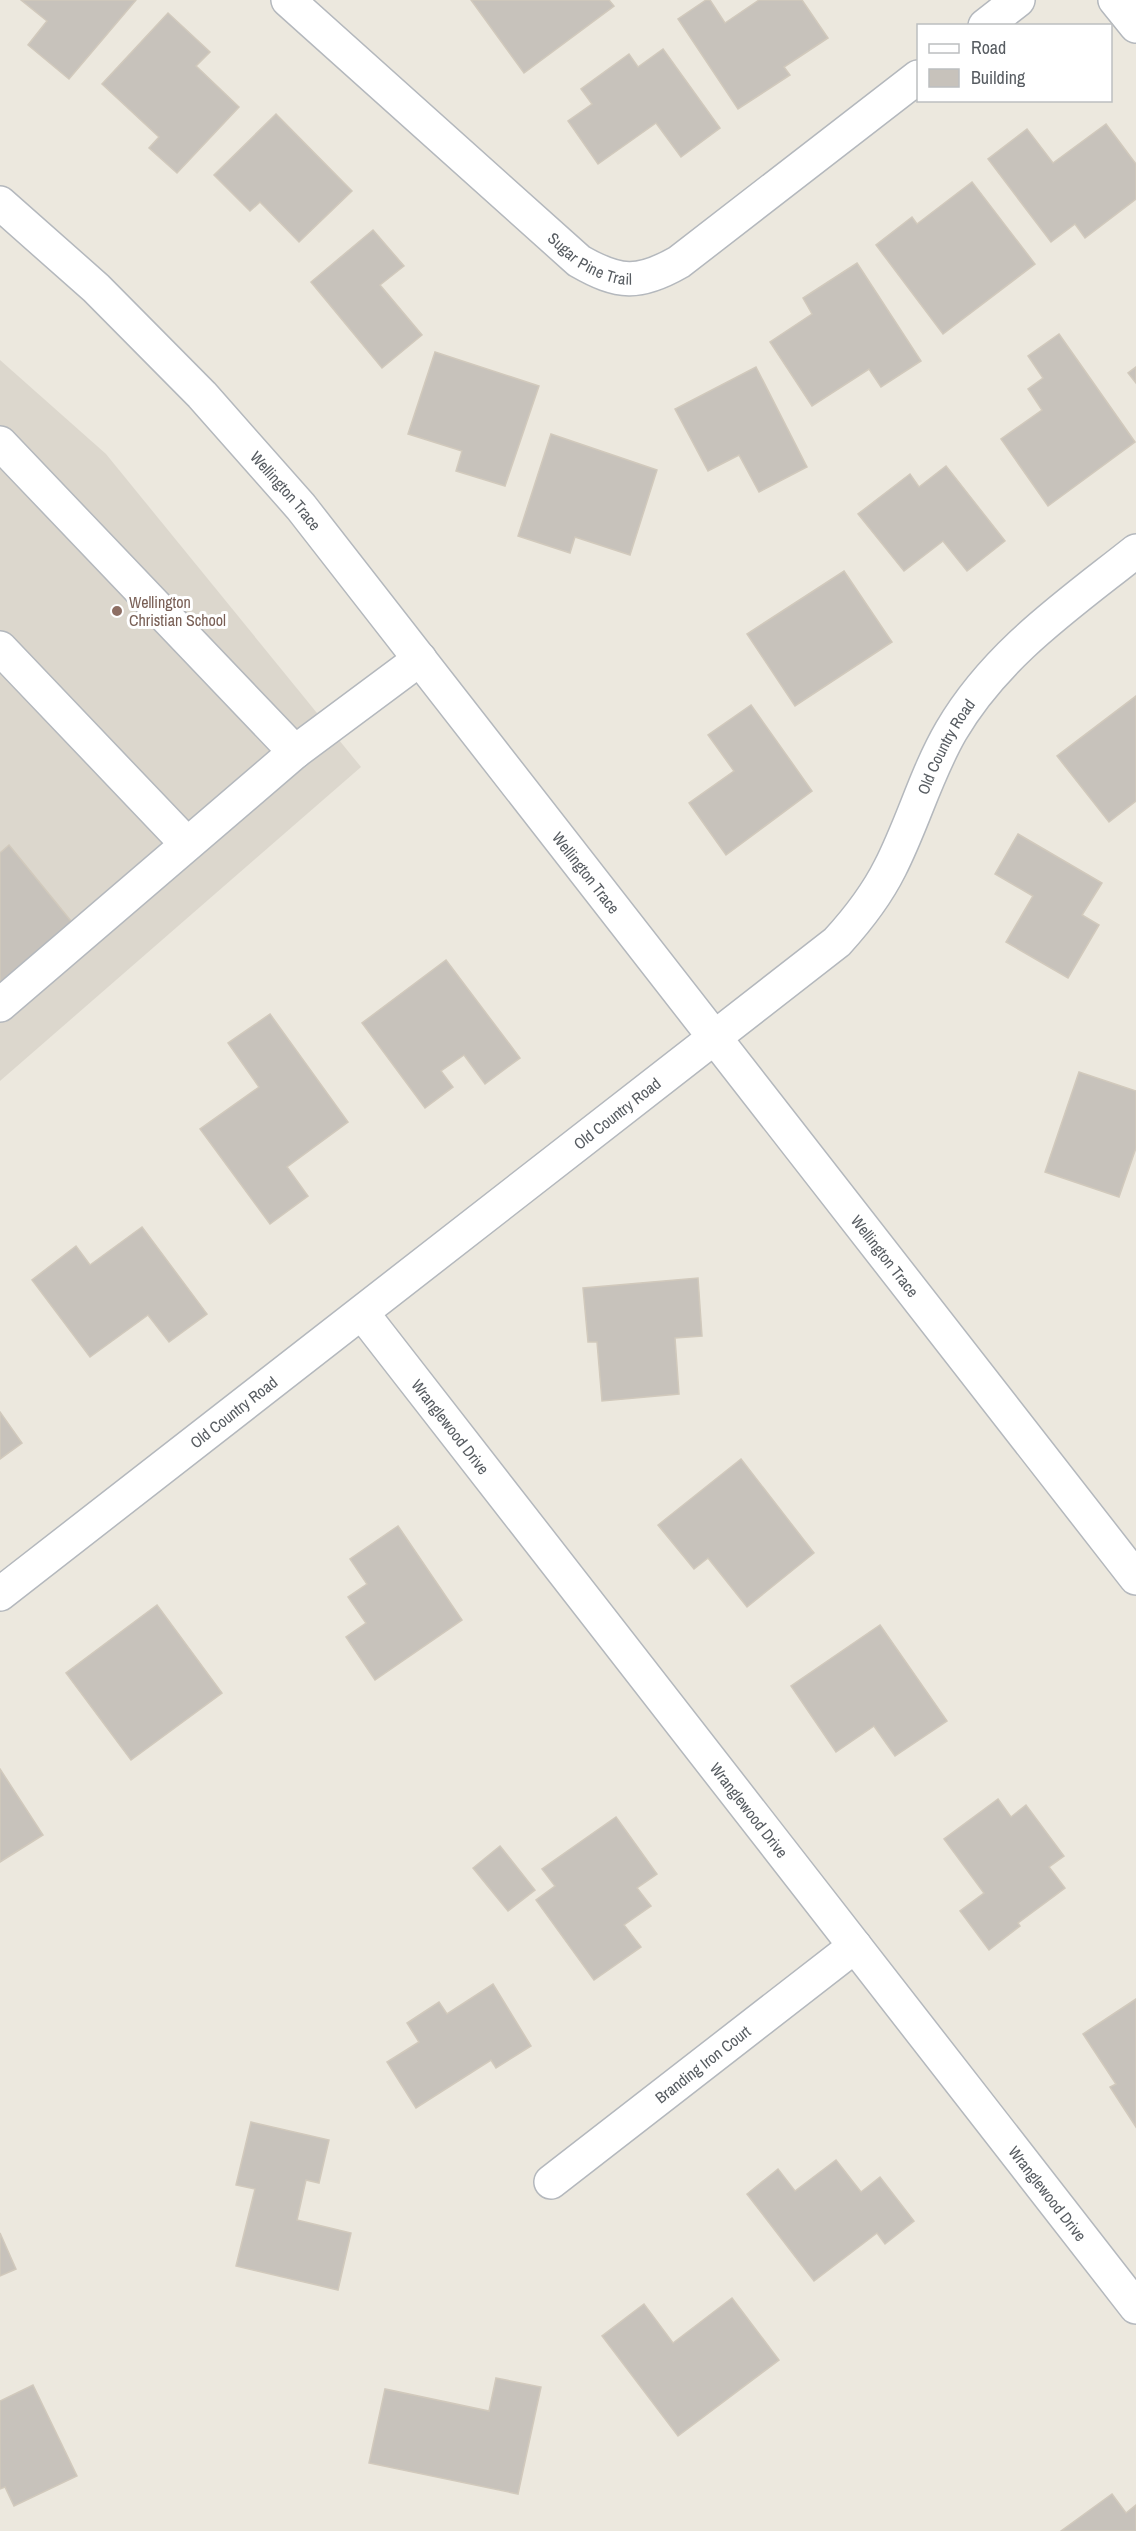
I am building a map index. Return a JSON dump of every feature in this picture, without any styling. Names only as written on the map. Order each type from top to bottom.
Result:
[{"type":"street","name":"Sugar Pine Trail","points":[[288,0],[579,261],[603,274],[629,279],[656,275],[679,262],[917,78]]},
{"type":"street","points":[[988,24],[1018,0]]},
{"type":"street","points":[[1115,0],[1136,26]]},
{"type":"street","name":"Wellington Trace","points":[[0,203],[96,288],[202,395],[301,507],[1136,1578]]},
{"type":"street","points":[[0,443],[295,752]]},
{"type":"street","name":"Old Country Road","points":[[0,1594],[837,942],[858,919],[891,867],[938,755],[952,729],[987,680],[1028,636],[1136,551]]},
{"type":"street","points":[[0,648],[187,844]]},
{"type":"street","points":[[0,1005],[295,752],[420,659]]},
{"type":"street","name":"Wranglewood Drive","points":[[362,1313],[1136,2307]]},
{"type":"street","name":"Branding Iron Court","points":[[551,2182],[855,1946]]},
{"type":"shaded area","name":"Wellington Christian School","points":[[0,360],[106,454],[361,767],[0,1081]]},
{"type":"building","points":[[21,0],[136,0],[69,79],[28,45],[47,21]]},
{"type":"building","points":[[471,0],[609,0],[614,6],[524,73]]},
{"type":"building","points":[[706,0],[710,0],[725,23],[759,0],[802,0],[828,38],[784,67],[790,75],[738,109],[678,19]]},
{"type":"building","points":[[168,13],[210,52],[196,66],[239,107],[177,173],[149,148],[159,137],[102,84]]},
{"type":"building","points":[[663,49],[720,128],[681,157],[656,123],[598,164],[568,121],[592,104],[581,89],[629,54],[638,67]]},
{"type":"building","points":[[276,114],[352,191],[299,242],[260,202],[250,211],[214,175]]},
{"type":"building","points":[[1106,124],[1136,164],[1136,199],[1085,238],[1075,224],[1051,242],[988,159],[1027,129],[1053,163]]},
{"type":"building","points":[[972,182],[1035,264],[943,334],[876,245],[912,217],[917,224]]},
{"type":"building","points":[[373,230],[404,266],[380,285],[422,335],[382,368],[311,282]]},
{"type":"building","points":[[857,263],[921,361],[881,387],[869,369],[812,406],[770,342],[812,314],[803,298]]},
{"type":"building","points":[[1059,334],[1135,442],[1048,506],[1001,439],[1042,410],[1028,389],[1043,378],[1028,356]]},
{"type":"building","points":[[435,352],[539,386],[505,486],[456,471],[462,451],[408,434]]},
{"type":"building","points":[[756,367],[807,467],[759,492],[739,455],[708,471],[675,409]]},
{"type":"building","points":[[1136,367],[1136,383],[1128,373]]},
{"type":"building","points":[[551,434],[657,470],[630,555],[575,537],[570,553],[518,536]]},
{"type":"building","points":[[946,466],[1005,541],[967,571],[943,541],[904,571],[858,514],[910,474],[919,487]]},
{"type":"building","points":[[844,571],[892,642],[795,706],[747,634]]},
{"type":"building","points":[[1136,696],[1136,801],[1109,822],[1057,756]]},
{"type":"building","points":[[751,705],[812,791],[726,855],[689,803],[734,771],[708,735]]},
{"type":"building","points":[[1018,834],[1102,883],[1082,915],[1099,925],[1068,978],[1006,942],[1033,896],[995,874]]},
{"type":"building","points":[[9,845],[75,926],[0,986],[0,853]]},
{"type":"building","points":[[446,960],[520,1058],[485,1084],[464,1055],[441,1071],[453,1087],[425,1108],[362,1023]]},
{"type":"building","points":[[270,1014],[348,1122],[287,1167],[308,1196],[270,1224],[200,1129],[259,1087],[228,1043]]},
{"type":"building","points":[[1079,1072],[1136,1091],[1136,1148],[1119,1197],[1045,1172]]},
{"type":"building","points":[[142,1227],[207,1314],[169,1342],[148,1315],[90,1357],[32,1280],[76,1246],[90,1265]]},
{"type":"building","points":[[698,1278],[702,1336],[675,1338],[679,1394],[602,1401],[597,1342],[588,1342],[583,1288]]},
{"type":"building","points":[[0,1412],[22,1443],[0,1459]]},
{"type":"building","points":[[741,1459],[814,1553],[747,1607],[708,1558],[694,1569],[658,1525]]},
{"type":"building","points":[[398,1526],[462,1620],[375,1680],[346,1637],[366,1623],[348,1597],[367,1584],[350,1559]]},
{"type":"building","points":[[157,1605],[222,1693],[131,1760],[66,1673]]},
{"type":"building","points":[[880,1625],[947,1721],[895,1756],[874,1726],[836,1752],[791,1686]]},
{"type":"building","points":[[0,1769],[43,1835],[0,1862]]},
{"type":"building","points":[[998,1799],[1011,1817],[1026,1805],[1064,1856],[1049,1867],[1065,1888],[1018,1923],[1020,1926],[989,1950],[960,1911],[984,1893],[944,1839]]},
{"type":"building","points":[[616,1817],[657,1874],[637,1888],[651,1906],[624,1925],[641,1947],[594,1980],[536,1900],[555,1886],[542,1869]]},
{"type":"building","points":[[500,1846],[535,1890],[508,1911],[473,1868]]},
{"type":"building","points":[[493,1984],[531,2046],[496,2068],[491,2060],[416,2108],[387,2062],[419,2042],[407,2023],[439,2002],[447,2014]]},
{"type":"building","points":[[1136,1999],[1136,2127],[1110,2087],[1116,2084],[1083,2034]]},
{"type":"building","points":[[251,2122],[329,2140],[319,2183],[306,2180],[297,2220],[351,2233],[338,2290],[236,2266],[255,2189],[236,2185]]},
{"type":"building","points":[[836,2160],[861,2192],[880,2177],[914,2221],[885,2244],[877,2233],[814,2281],[747,2194],[778,2169],[795,2191]]},
{"type":"building","points":[[0,2233],[16,2269],[0,2276]]},
{"type":"building","points":[[732,2298],[779,2360],[678,2436],[602,2336],[644,2304],[673,2343]]},
{"type":"building","points":[[496,2378],[541,2387],[518,2494],[369,2463],[385,2389],[489,2411]]},
{"type":"building","points":[[33,2385],[77,2476],[14,2506],[5,2487],[0,2489],[0,2401]]},
{"type":"building","points":[[1112,2494],[1126,2513],[1136,2505],[1136,2531],[1061,2531]]},
{"type":"place","name":"Wellington Christian School","points":[[117,611]]}]
